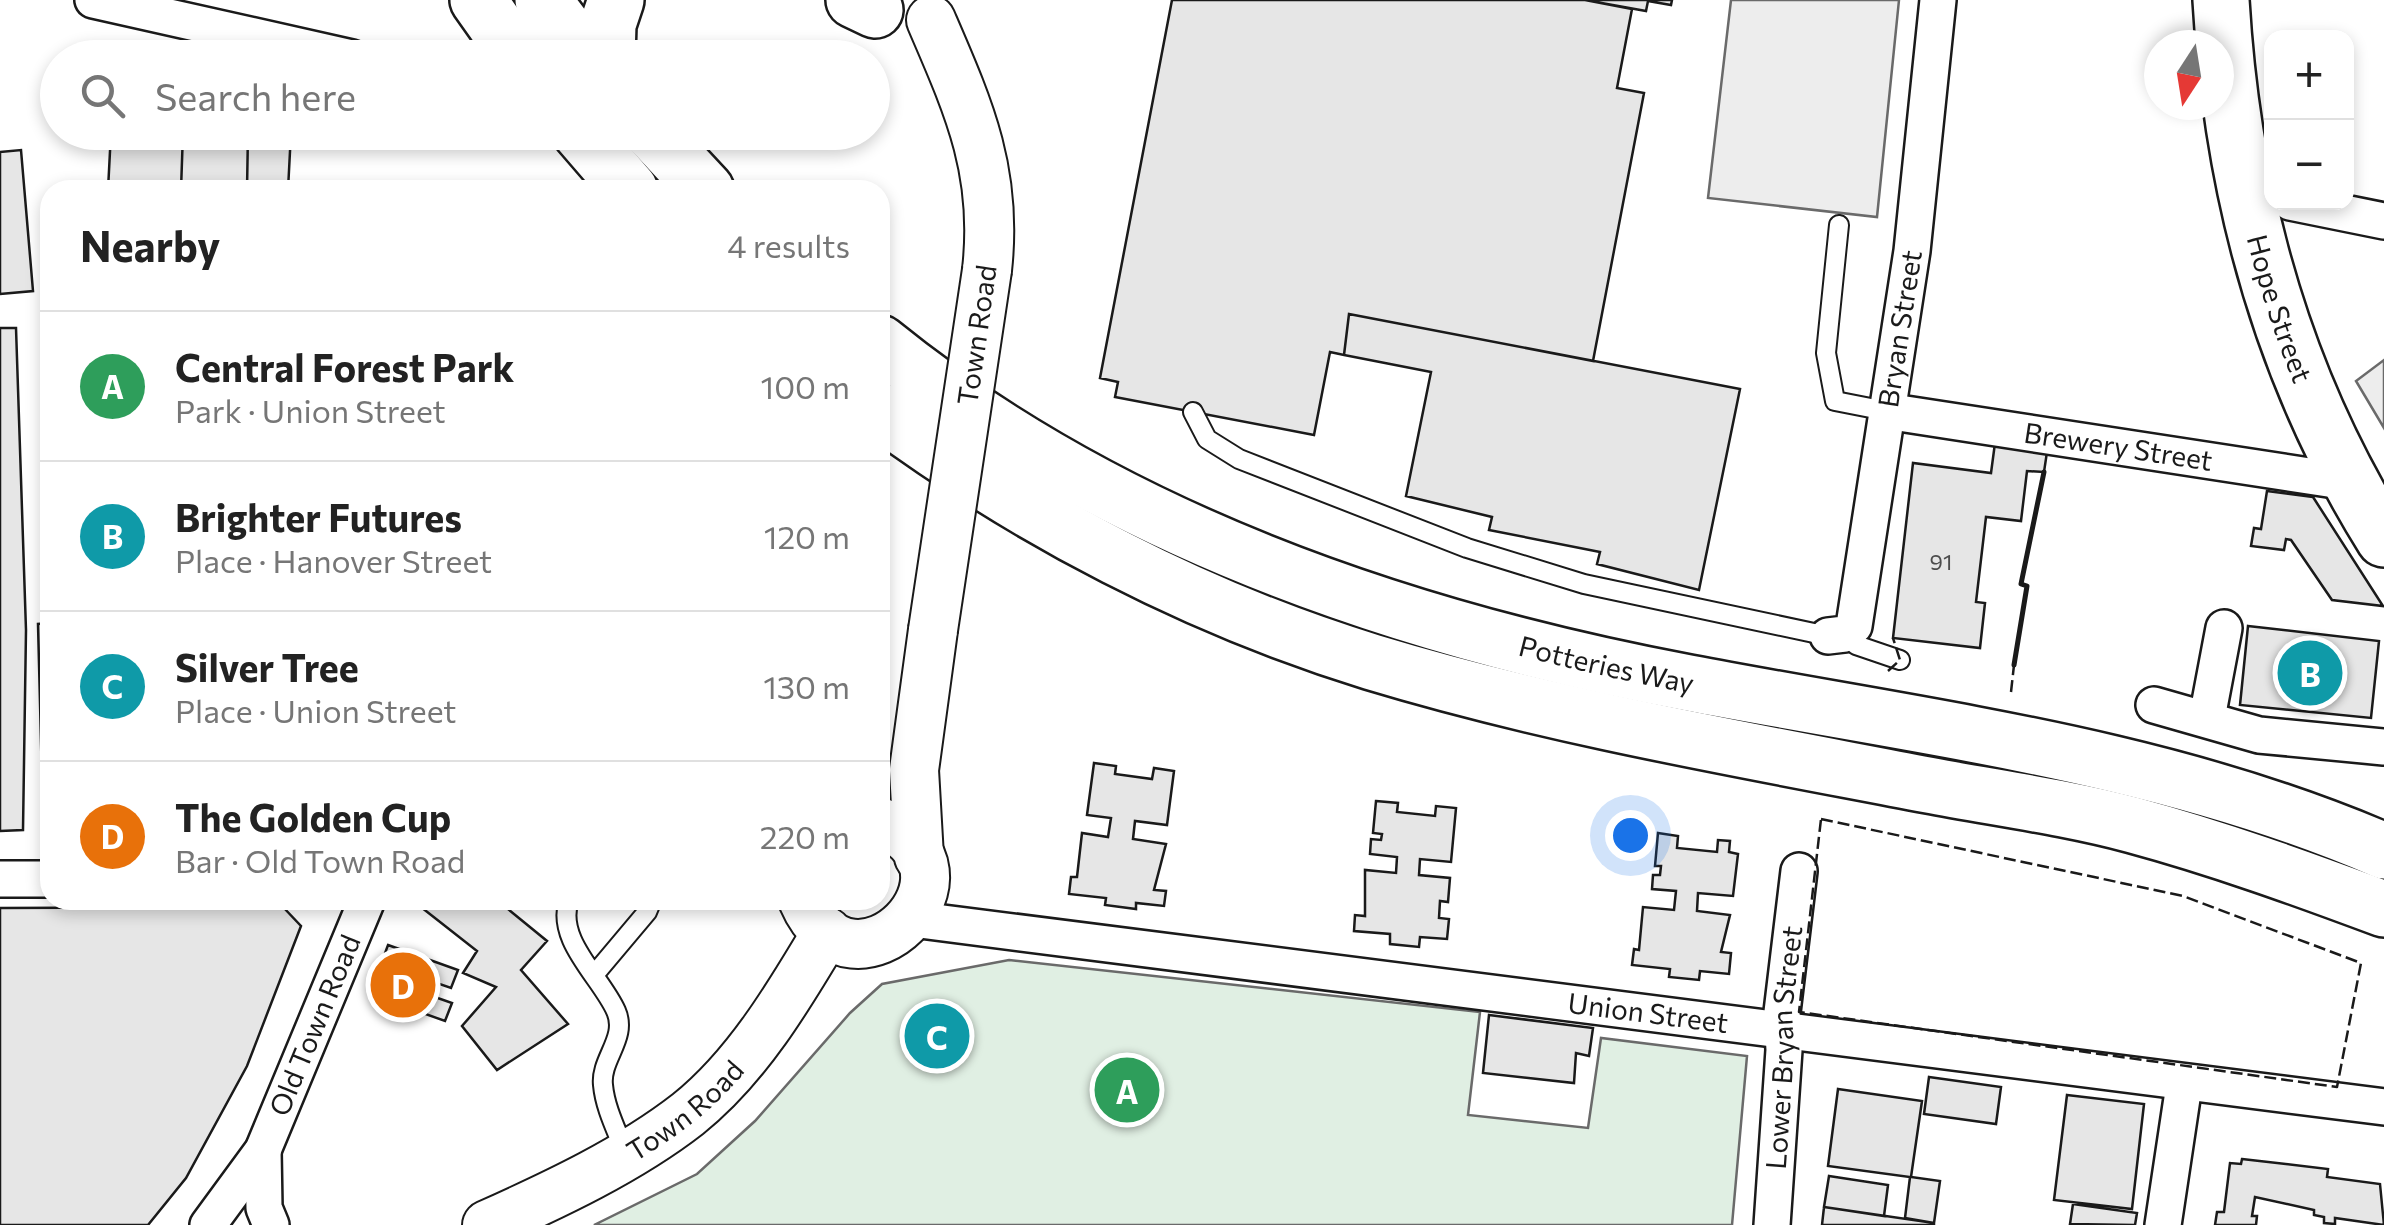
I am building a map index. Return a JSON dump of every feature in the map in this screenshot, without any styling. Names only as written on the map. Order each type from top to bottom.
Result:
[{"type":"main road","points":[[478,0],[506,40]]},
{"type":"main road","points":[[542,0],[573,40]]},
{"type":"main road","points":[[609,40],[616,0]]},
{"type":"main road","name":"Hope Street","points":[[2221,0],[2264,142]]},
{"type":"main road","points":[[866,3],[901,24],[941,10]]},
{"type":"main road","name":"Town Road","points":[[912,919],[924,890],[914,770],[992,228],[984,155],[941,10]]},
{"type":"main road","points":[[596,150],[621,180]]},
{"type":"main road","points":[[669,150],[697,180]]},
{"type":"main road","name":"Hope Street","points":[[2282,210],[2276,315],[2348,482],[2384,539]]},
{"type":"main road","name":"Potteries Way","points":[[890,351],[926,380],[1056,465],[1254,559],[1405,612],[1576,659],[1688,683],[2134,765],[2318,822],[2384,851]]},
{"type":"main road","name":"Potteries Way","points":[[902,434],[1051,524],[1144,570],[1228,609],[1368,660],[1483,694],[1662,735],[2129,824],[2238,856],[2384,909]]},
{"type":"main road","name":"Town Road","points":[[890,782],[904,758],[932,644]]},
{"type":"main road","points":[[890,828],[905,836],[919,858]]},
{"type":"main road","points":[[815,916],[850,942],[874,942],[896,933],[912,919]]},
{"type":"main road","name":"Town Road","points":[[487,1225],[542,1200],[625,1152],[689,1112],[720,1083],[782,1009],[815,916]]},
{"type":"street","points":[[95,0],[272,40]]},
{"type":"street","name":"Bryan Street","points":[[1836,635],[1854,626],[1912,251],[1938,0]]},
{"type":"street","points":[[2328,210],[2384,221]]},
{"type":"street","name":"Brewery Street","points":[[1886,411],[2348,482]]},
{"type":"street","points":[[2208,718],[2222,617]]},
{"type":"street","points":[[2154,705],[2259,735],[2384,747]]},
{"type":"street","name":"Lower Bryan Street","points":[[1772,1225],[1782,1012],[1798,871]]},
{"type":"street","points":[[0,878],[40,878]]},
{"type":"street","name":"Old Town Road","points":[[208,1225],[263,1150],[363,910]]},
{"type":"street","name":"Union Street","points":[[912,919],[2184,1085],[2384,1107]]},
{"type":"street","points":[[2163,1225],[2184,1085]]},
{"type":"street","name":"Old Town Road","points":[[263,1150],[264,1208],[271,1225]]},
{"type":"lane","points":[[1839,225],[1826,353],[1835,401],[1886,411]]},
{"type":"lane","points":[[1193,412],[1207,439],[1239,459],[1466,548],[1584,584],[1836,635],[1900,660]]},
{"type":"lane","points":[[565,910],[570,937],[618,1014],[618,1040],[602,1082],[625,1152]]},
{"type":"lane","points":[[594,974],[649,910]]},
{"type":"green space","points":[[1009,960],[1480,1012],[1468,1115],[1588,1128],[1601,1038],[1747,1056],[1732,1225],[594,1225],[697,1174],[755,1121],[850,1013],[882,984]]},
{"type":"shaded area","points":[[1731,0],[1899,0],[1877,217],[1708,198]]},
{"type":"shaded area","points":[[2384,360],[2384,428],[2356,381]]},
{"type":"building","points":[[1172,0],[1585,0],[1632,9],[1617,88],[1644,93],[1593,361],[1349,314],[1344,355],[1330,352],[1314,435],[1115,397],[1118,382],[1100,378]]},
{"type":"building","points":[[1585,0],[1672,0],[1671,5],[1648,1],[1646,11]]},
{"type":"building","points":[[21,150],[33,291],[0,294],[0,152]]},
{"type":"building","points":[[110,150],[182,150],[181,180],[109,180]]},
{"type":"building","points":[[182,150],[248,150],[247,180],[181,180]]},
{"type":"building","points":[[248,150],[290,150],[289,180],[247,180]]},
{"type":"building","points":[[1349,314],[1740,389],[1699,590],[1597,564],[1600,552],[1489,530],[1492,517],[1406,496],[1431,372],[1344,355]]},
{"type":"building","points":[[0,328],[16,328],[26,630],[23,830],[0,831]]},
{"type":"building","points":[[1995,443],[2047,452],[2044,472],[2027,471],[2021,521],[1986,517],[1976,602],[1985,603],[1980,648],[1893,638],[1913,463],[1991,473]]},
{"type":"building","points":[[2267,491],[2313,497],[2383,606],[2332,600],[2291,540],[2286,539],[2284,550],[2251,546],[2254,528],[2261,529]]},
{"type":"building","points":[[38,624],[40,624],[40,702]]},
{"type":"building","points":[[2248,626],[2379,641],[2371,718],[2240,705]]},
{"type":"building","points":[[1094,763],[1116,766],[1115,774],[1152,779],[1154,768],[1174,771],[1167,825],[1135,821],[1133,839],[1166,844],[1154,890],[1166,891],[1164,906],[1136,903],[1136,909],[1105,905],[1106,898],[1069,894],[1071,877],[1077,877],[1082,833],[1108,837],[1111,818],[1087,815]]},
{"type":"building","points":[[1376,801],[1398,803],[1397,812],[1435,816],[1436,806],[1456,808],[1451,862],[1420,859],[1419,875],[1450,878],[1448,902],[1440,901],[1439,918],[1449,919],[1447,939],[1420,937],[1419,947],[1390,944],[1390,934],[1354,931],[1355,915],[1365,916],[1365,870],[1396,873],[1397,857],[1370,854],[1371,839],[1381,840],[1382,834],[1373,833]]},
{"type":"building","points":[[1658,833],[1678,836],[1677,848],[1717,852],[1718,840],[1730,841],[1729,852],[1738,854],[1733,896],[1698,893],[1697,911],[1730,915],[1721,952],[1731,953],[1729,974],[1700,971],[1699,980],[1669,977],[1670,969],[1632,965],[1634,949],[1639,950],[1643,907],[1674,910],[1676,891],[1652,889],[1653,875],[1660,875],[1661,866],[1655,866]]},
{"type":"building","points":[[0,908],[286,910],[301,926],[247,1066],[186,1178],[148,1225],[0,1225]]},
{"type":"building","points":[[425,910],[509,910],[547,941],[521,970],[568,1024],[497,1070],[462,1026],[496,987],[463,973],[477,951]]},
{"type":"building","points":[[388,945],[458,970],[451,988],[434,982],[429,995],[452,1003],[445,1021],[370,994]]},
{"type":"building","points":[[1489,1015],[1593,1028],[1589,1056],[1576,1053],[1574,1083],[1483,1073]]},
{"type":"building","points":[[1929,1077],[2001,1087],[1996,1124],[1924,1114]]},
{"type":"building","points":[[1838,1089],[1922,1101],[1911,1177],[1940,1181],[1934,1223],[1905,1218],[1910,1177],[1828,1166]]},
{"type":"building","points":[[2067,1095],[2144,1104],[2132,1209],[2054,1200]]},
{"type":"building","points":[[2242,1159],[2328,1169],[2327,1177],[2380,1184],[2384,1225],[2335,1218],[2335,1224],[2324,1223],[2324,1217],[2314,1215],[2314,1210],[2255,1197],[2252,1216],[2257,1216],[2256,1225],[2215,1225],[2217,1212],[2224,1212],[2230,1163],[2241,1164]]},
{"type":"building","points":[[1829,1176],[1888,1185],[1884,1216],[1824,1207]]},
{"type":"building","points":[[2073,1204],[2137,1213],[2135,1225],[2070,1224]]},
{"type":"building","points":[[1824,1207],[1934,1223],[1934,1225],[1822,1225]]},
{"type":"fence","points":[[1888,671],[1900,660],[1893,638]]},
{"type":"fence","points":[[2011,692],[2014,665]]},
{"type":"fence","points":[[1821,819],[2183,896],[2361,963],[2337,1087],[1799,1012],[1821,819]]},
{"type":"wall","points":[[2014,665],[2027,586],[2021,584],[2044,472]]},
{"type":"place","name":"Brighter Futures","points":[[2310,673]]},
{"type":"place","name":"The Golden Cup","points":[[403,985]]},
{"type":"place","name":"Silver Tree","points":[[937,1036]]},
{"type":"place","name":"Central Forest Park","points":[[1127,1090]]}]
